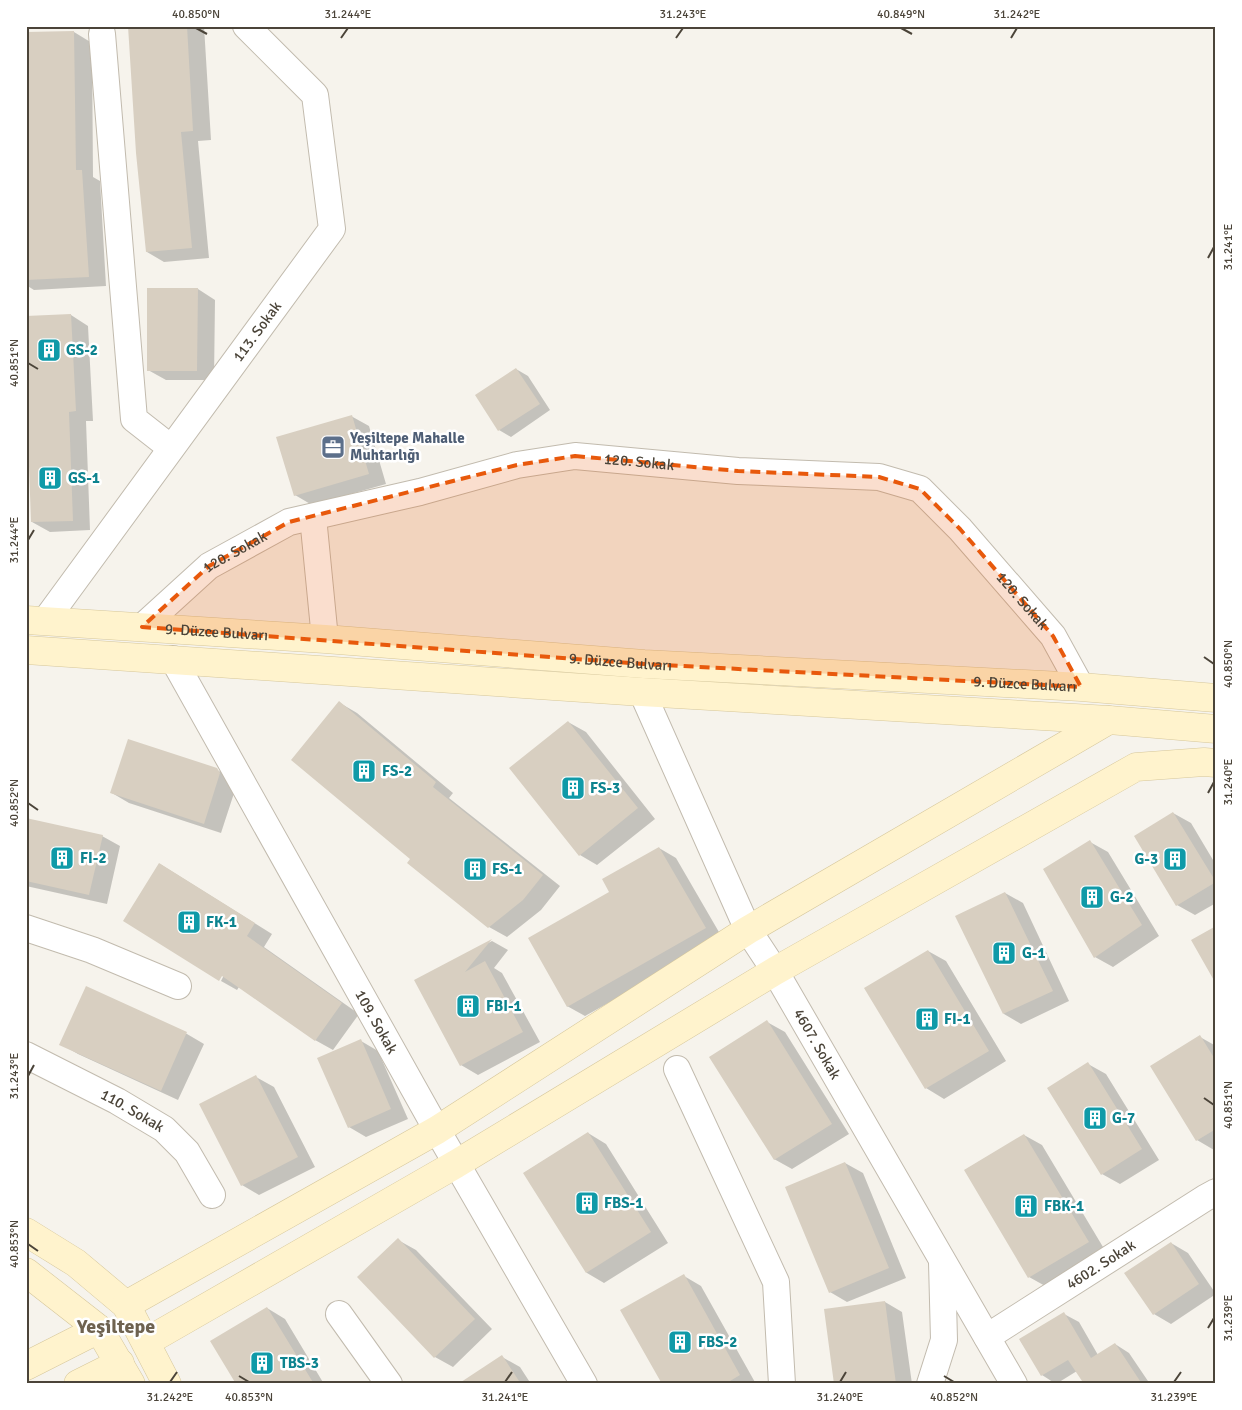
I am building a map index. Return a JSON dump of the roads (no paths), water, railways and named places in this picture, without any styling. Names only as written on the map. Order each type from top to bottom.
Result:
[{"type":"main road","name":"9. Düzce Bulvarı","points":[[36,620],[325,639],[644,664],[1081,687],[1216,698]]},
{"type":"main road","name":"9. Düzce Bulvarı","points":[[26,650],[642,692],[1109,720],[1216,729]]},
{"type":"main road","points":[[126,1304],[437,1130],[748,930],[1109,720]]},
{"type":"main road","points":[[146,1342],[456,1164],[775,971],[1136,766],[1204,762],[1216,764]]},
{"type":"main road","points":[[26,1232],[76,1263],[126,1304],[167,1384]]},
{"type":"main road","points":[[26,1272],[100,1329],[125,1373],[78,1384]]},
{"type":"main road","points":[[26,1366],[100,1329]]},
{"type":"street","name":"113. Sokak","points":[[36,620],[171,448],[332,229],[315,95],[246,26]]},
{"type":"street","points":[[102,34],[134,419],[171,448]]},
{"type":"street","name":"120. Sokak","points":[[142,627],[209,566],[289,522],[420,492],[517,465],[575,456],[738,471],[879,477],[920,489],[960,528],[1053,636],[1081,687]]},
{"type":"street","points":[[313,517],[325,639]]},
{"type":"street","name":"109. Sokak","points":[[173,660],[456,1164],[584,1384]]},
{"type":"street","name":"4607. Sokak","points":[[642,692],[748,930],[775,971],[1014,1384]]},
{"type":"street","points":[[26,928],[92,950],[178,986]]},
{"type":"street","name":"110. Sokak","points":[[26,1055],[117,1101],[164,1129],[186,1152],[212,1195]]},
{"type":"street","points":[[678,1069],[776,1282],[782,1384]]},
{"type":"street","name":"4602. Sokak","points":[[987,1337],[1216,1192]]},
{"type":"street","points":[[930,1384],[944,1340],[942,1259]]},
{"type":"street","points":[[338,1314],[388,1384]]},
{"type":"place","name":"GS-2","points":[[49,350]]},
{"type":"place","name":"Yeşiltepe Mahalle Muhtarlığı","points":[[333,447]]},
{"type":"place","name":"GS-1","points":[[50,478]]},
{"type":"place","name":"FS-2","points":[[364,771]]},
{"type":"place","name":"FS-3","points":[[573,788]]},
{"type":"place","name":"FI-2","points":[[62,858]]},
{"type":"place","name":"G-3","points":[[1175,859]]},
{"type":"place","name":"FS-1","points":[[475,869]]},
{"type":"place","name":"G-2","points":[[1092,897]]},
{"type":"place","name":"FK-1","points":[[189,922]]},
{"type":"place","name":"G-1","points":[[1004,953]]},
{"type":"place","name":"FBI-1","points":[[468,1006]]},
{"type":"place","name":"FI-1","points":[[927,1019]]},
{"type":"place","name":"G-7","points":[[1095,1118]]},
{"type":"place","name":"FBS-1","points":[[587,1203]]},
{"type":"place","name":"FBK-1","points":[[1026,1206]]},
{"type":"place","name":"FBS-2","points":[[680,1342]]},
{"type":"place","name":"TBS-3","points":[[262,1363]]},
{"type":"district","name":"Yeşiltepe","points":[[116,1326]]}]
